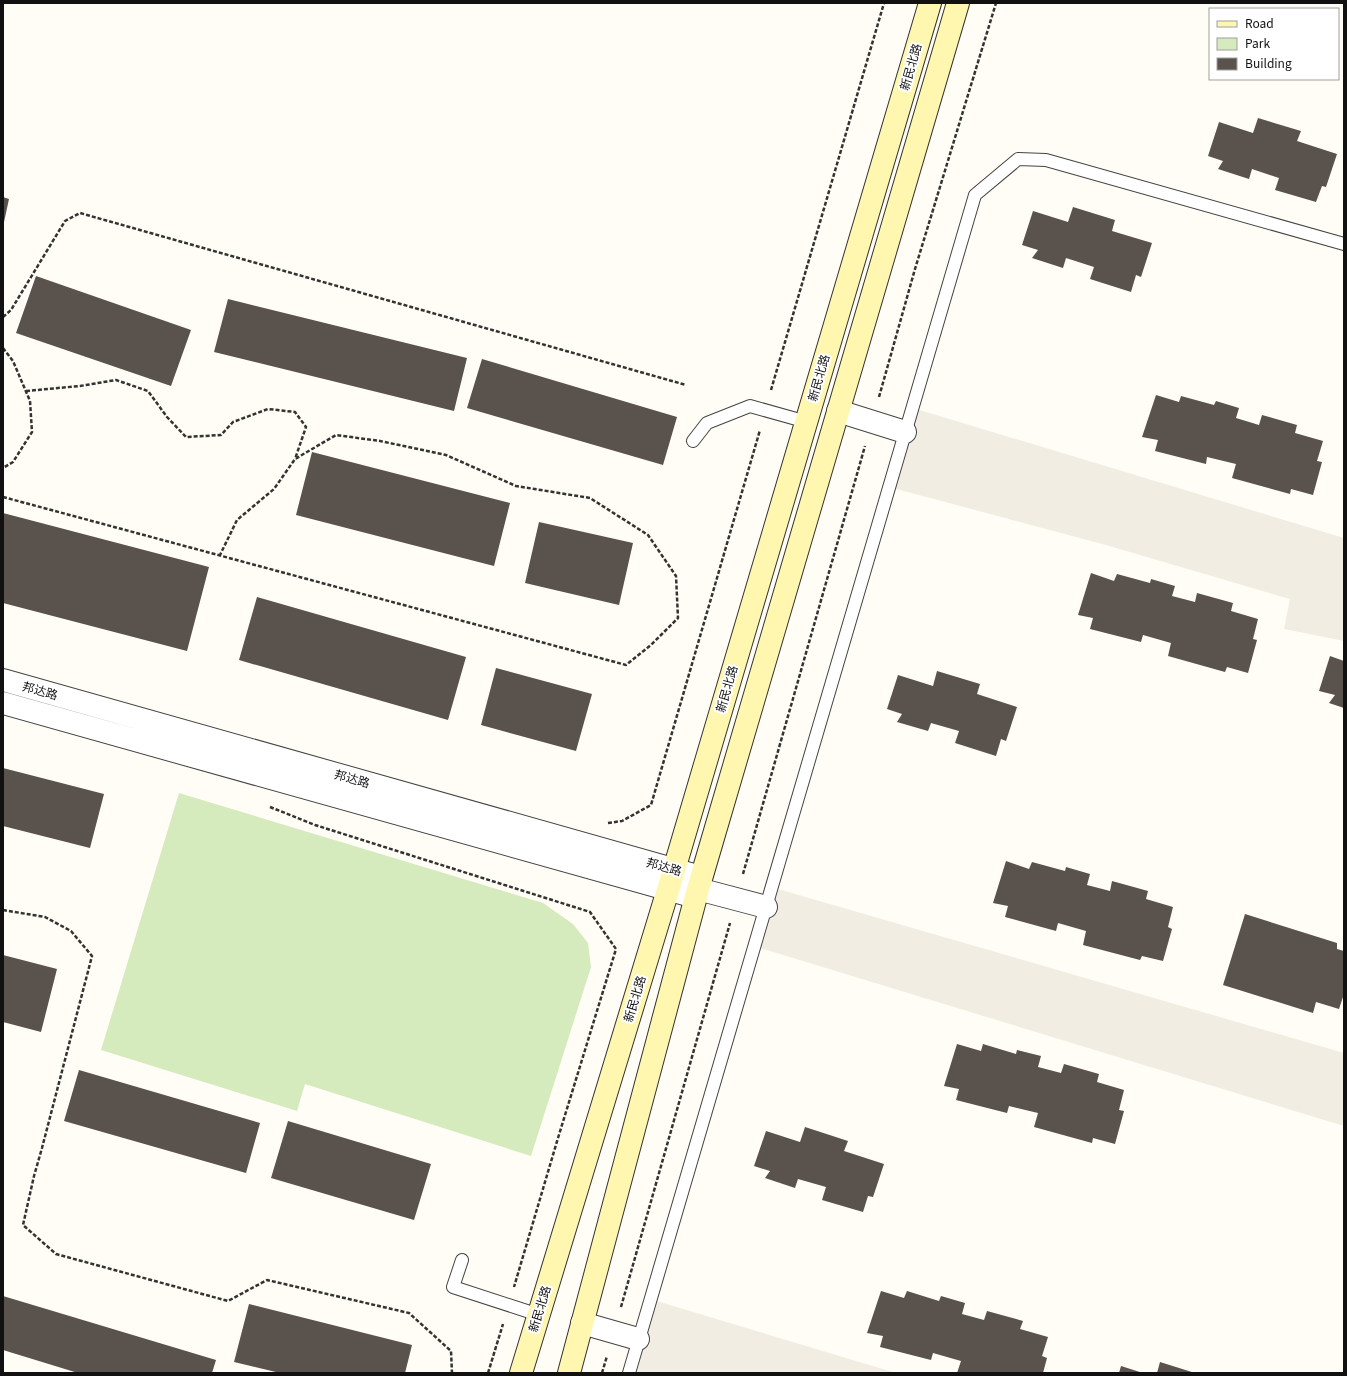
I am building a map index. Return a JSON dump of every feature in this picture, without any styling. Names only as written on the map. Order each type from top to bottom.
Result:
[{"type":"street","name":"新民北路","points":[[521,1373],[668,890],[930,3]]},
{"type":"street","points":[[569,1373],[698,888],[958,3]]},
{"type":"street","points":[[838,411],[906,432]]},
{"type":"street","name":"邦达路","points":[[3,680],[674,869],[698,888]]},
{"type":"street","name":"邦达路","points":[[3,703],[668,890],[698,888]]},
{"type":"street","points":[[698,888],[766,907]]},
{"type":"street","points":[[582,1323],[638,1339]]},
{"type":"lane","points":[[629,1373],[975,195],[1018,159],[1046,160],[1344,244]]},
{"type":"lane","points":[[693,441],[707,424],[750,406],[806,422]]},
{"type":"lane","points":[[462,1260],[453,1287],[538,1315]]},
{"type":"path","points":[[601,824],[622,820],[651,805],[884,3]]},
{"type":"path","points":[[602,1373],[915,269],[996,3]]},
{"type":"path","points":[[3,318],[11,310],[65,221],[80,213],[686,385]]},
{"type":"path","points":[[3,348],[13,361],[30,401],[32,432],[13,462],[3,468]]},
{"type":"path","points":[[26,391],[80,386],[116,380],[148,391],[186,437],[221,435],[233,422],[268,409],[295,412],[306,427],[295,459],[274,489],[237,520],[220,555]]},
{"type":"path","points":[[3,497],[626,665],[651,645],[678,618],[676,576],[648,535],[590,498],[516,486],[446,456],[380,441],[336,435],[295,459]]},
{"type":"path","points":[[266,805],[315,825],[590,912],[616,949],[488,1373]]},
{"type":"path","points":[[3,910],[45,917],[71,931],[92,956],[34,1176],[23,1225],[56,1254],[228,1301],[267,1280],[409,1313],[451,1351],[452,1373]]},
{"type":"green space","points":[[179,793],[543,903],[573,924],[588,943],[591,967],[531,1156],[305,1084],[297,1111],[101,1050]]},
{"type":"shaded area","points":[[913,408],[1344,538],[1344,641],[1284,629],[1290,599],[1106,545],[889,487]]},
{"type":"shaded area","points":[[771,887],[1344,1053],[1344,1126],[754,946]]},
{"type":"shaded area","points":[[650,1299],[896,1373],[629,1373]]},
{"type":"building","points":[[1258,118],[1301,131],[1297,141],[1337,154],[1326,187],[1322,186],[1316,202],[1275,190],[1279,178],[1252,169],[1249,179],[1218,169],[1223,161],[1208,156],[1219,122],[1253,133]]},
{"type":"building","points":[[3,197],[9,199],[4,222],[3,222]]},
{"type":"building","points":[[1073,207],[1115,220],[1112,231],[1152,243],[1141,277],[1136,275],[1131,292],[1090,279],[1094,267],[1066,258],[1063,268],[1032,258],[1038,250],[1022,245],[1033,211],[1068,222]]},
{"type":"building","points":[[36,276],[191,330],[171,386],[16,333]]},
{"type":"building","points":[[228,299],[467,358],[454,411],[214,352]]},
{"type":"building","points":[[482,359],[677,417],[663,465],[467,408]]},
{"type":"building","points":[[1156,395],[1179,402],[1181,396],[1214,405],[1216,401],[1239,408],[1236,418],[1259,425],[1262,415],[1297,425],[1295,433],[1323,441],[1317,461],[1322,462],[1313,495],[1291,489],[1290,494],[1232,478],[1236,464],[1207,457],[1206,464],[1155,451],[1158,440],[1142,437]]},
{"type":"building","points":[[312,452],[510,503],[494,566],[296,515]]},
{"type":"building","points":[[3,513],[209,567],[187,651],[3,603]]},
{"type":"building","points":[[539,522],[633,543],[619,605],[525,583]]},
{"type":"building","points":[[1091,573],[1114,581],[1117,574],[1150,583],[1151,579],[1175,586],[1172,596],[1195,602],[1197,593],[1233,603],[1231,611],[1258,619],[1253,639],[1257,640],[1248,673],[1227,667],[1225,672],[1168,656],[1171,643],[1143,635],[1141,642],[1090,629],[1093,618],[1078,615]]},
{"type":"building","points":[[257,597],[466,657],[448,720],[239,660]]},
{"type":"building","points":[[1330,656],[1344,661],[1344,708],[1329,703],[1335,695],[1319,691]]},
{"type":"building","points":[[496,668],[592,694],[576,751],[481,725]]},
{"type":"building","points":[[937,671],[980,684],[977,694],[1017,707],[1006,741],[1001,739],[996,756],[955,743],[959,731],[931,723],[928,731],[897,722],[902,714],[887,709],[898,675],[933,686]]},
{"type":"building","points":[[3,768],[104,794],[90,848],[3,826]]},
{"type":"building","points":[[1006,861],[1029,869],[1032,862],[1065,871],[1066,867],[1090,874],[1087,885],[1110,891],[1112,881],[1148,891],[1146,899],[1173,907],[1168,927],[1172,929],[1163,961],[1142,956],[1140,960],[1083,945],[1086,931],[1058,923],[1056,931],[1005,917],[1008,906],[993,903]]},
{"type":"building","points":[[1245,914],[1337,943],[1337,949],[1344,951],[1344,994],[1339,1009],[1316,1002],[1313,1013],[1223,985]]},
{"type":"building","points":[[3,955],[57,969],[41,1032],[3,1022]]},
{"type":"building","points":[[957,1044],[981,1051],[983,1044],[1016,1054],[1017,1050],[1041,1056],[1038,1067],[1061,1073],[1064,1064],[1099,1074],[1097,1082],[1124,1090],[1119,1110],[1124,1111],[1115,1144],[1093,1138],[1092,1143],[1034,1127],[1038,1113],[1009,1106],[1007,1113],[956,1100],[959,1089],[944,1086]]},
{"type":"building","points":[[79,1070],[260,1123],[246,1173],[64,1121]]},
{"type":"building","points":[[288,1121],[431,1164],[414,1220],[271,1178]]},
{"type":"building","points":[[805,1127],[848,1141],[844,1151],[884,1164],[873,1197],[868,1196],[863,1212],[822,1200],[826,1187],[798,1179],[795,1188],[765,1178],[770,1171],[754,1166],[766,1131],[800,1142]]},
{"type":"building","points":[[881,1291],[904,1298],[907,1291],[939,1301],[941,1296],[965,1303],[962,1314],[984,1320],[987,1311],[1023,1321],[1020,1329],[1048,1337],[1042,1356],[1047,1358],[1043,1373],[957,1373],[961,1361],[933,1353],[931,1360],[880,1347],[883,1336],[867,1333]]},
{"type":"building","points":[[3,1296],[216,1360],[212,1373],[78,1373],[3,1350]]},
{"type":"building","points":[[249,1304],[412,1345],[405,1373],[280,1373],[234,1362]]},
{"type":"building","points":[[1160,1362],[1195,1373],[1157,1373]]},
{"type":"building","points":[[1121,1366],[1143,1373],[1119,1373]]}]
